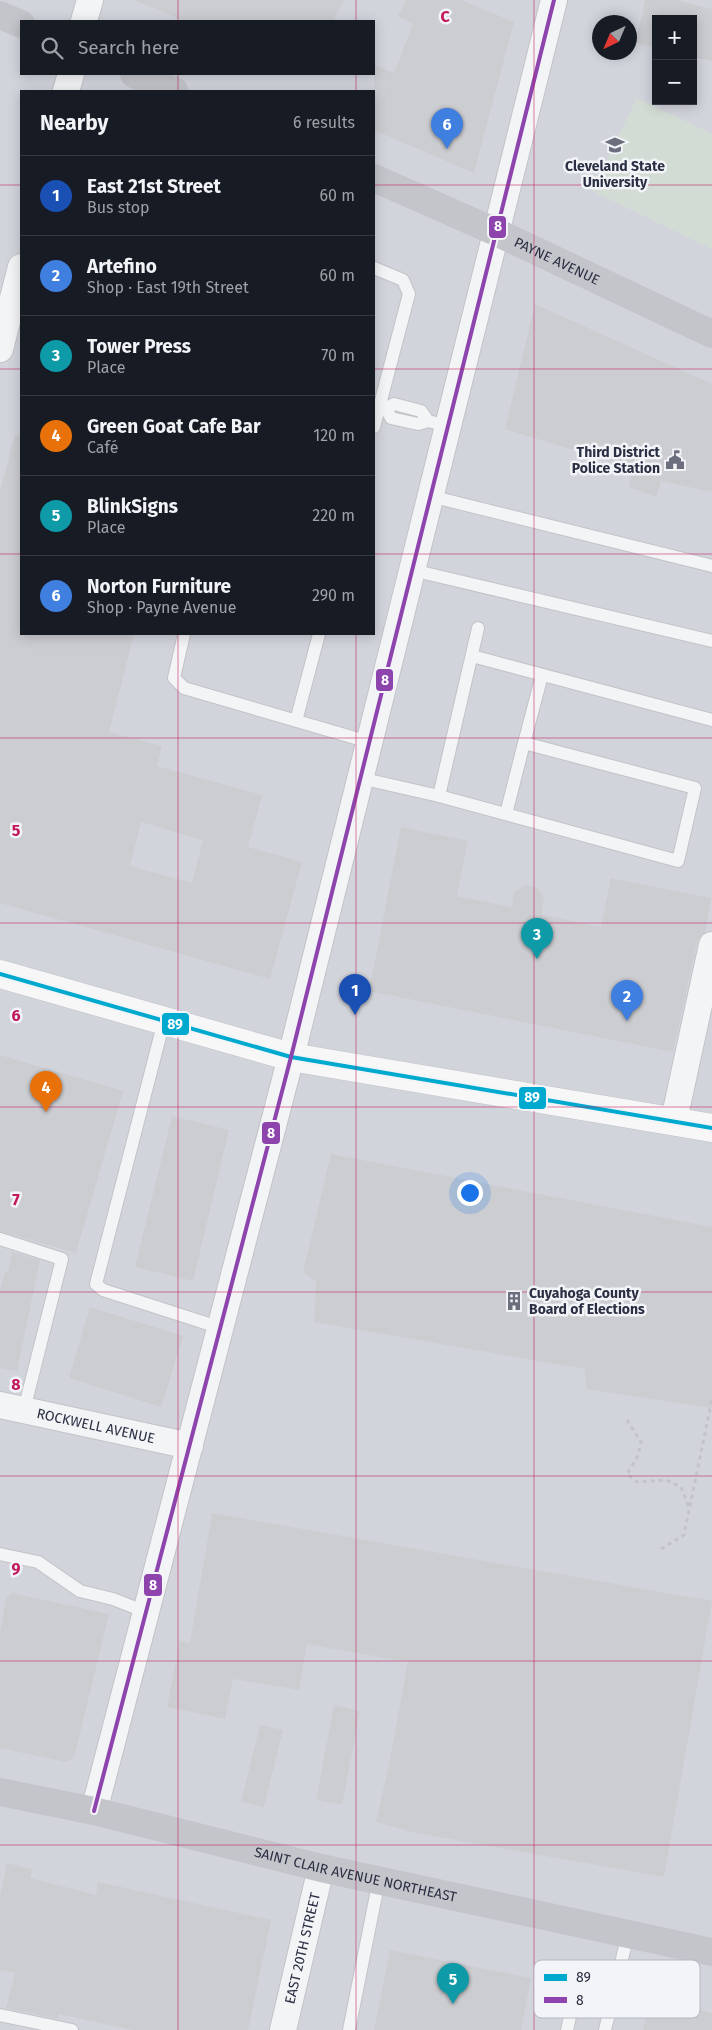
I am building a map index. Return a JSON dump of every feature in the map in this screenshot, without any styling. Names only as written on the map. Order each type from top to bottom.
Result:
[{"type":"main road","points":[[0,14],[20,24]]},
{"type":"main road","points":[[136,75],[172,90]]},
{"type":"main road","name":"PAYNE AVENUE","points":[[375,178],[496,232],[712,334]]},
{"type":"main road","points":[[0,974],[291,1057],[674,1120],[712,1128]]},
{"type":"main road","name":"SAINT CLAIR AVENUE NORTHEAST","points":[[0,1792],[94,1811],[321,1868],[712,1952]]},
{"type":"street","points":[[84,20],[90,0]]},
{"type":"street","points":[[94,1811],[291,1057],[412,570],[430,496],[438,423],[496,232],[554,0]]},
{"type":"street","points":[[66,90],[71,75]]},
{"type":"street","points":[[0,349],[4,318],[20,270]]},
{"type":"street","points":[[674,1120],[712,945]]},
{"type":"street","name":"ROCKWELL AVENUE","points":[[12,1408],[190,1446]]},
{"type":"street","name":"EAST 20TH STREET","points":[[283,2030],[321,1868]]},
{"type":"lane","points":[[375,268],[402,280],[409,294],[375,424]]},
{"type":"lane","points":[[380,406],[394,404],[421,411],[438,423]]},
{"type":"lane","points":[[430,496],[712,566]]},
{"type":"lane","points":[[412,570],[712,641]]},
{"type":"lane","points":[[439,796],[478,628]]},
{"type":"lane","points":[[184,635],[174,678],[184,688],[369,742]]},
{"type":"lane","points":[[296,721],[319,635]]},
{"type":"lane","points":[[472,656],[712,720]]},
{"type":"lane","points":[[506,814],[542,674]]},
{"type":"lane","points":[[360,778],[439,796],[678,860],[695,788],[524,743]]},
{"type":"lane","points":[[164,1021],[96,1284],[103,1290],[221,1328]]},
{"type":"lane","points":[[0,1240],[62,1259],[12,1408]]},
{"type":"lane","points":[[0,1554],[38,1562],[80,1591],[112,1599],[146,1612]]},
{"type":"lane","points":[[349,2030],[379,1880]]},
{"type":"lane","points":[[622,1960],[628,1934]]},
{"type":"lane","points":[[0,2015],[72,2030]]},
{"type":"path","points":[[660,1549],[684,1535],[712,1399]]},
{"type":"path","points":[[627,1420],[641,1442],[637,1458],[627,1474],[637,1482],[666,1480],[680,1487],[689,1507]]},
{"type":"shaded area","points":[[0,0],[712,0],[712,2030],[0,2030]]},
{"type":"shaded area","points":[[637,98],[712,134],[712,249],[592,191]]},
{"type":"building","points":[[134,0],[344,0],[334,20],[182,20]]},
{"type":"building","points":[[406,0],[461,0],[514,22],[474,173],[375,130],[375,65],[394,73],[413,24],[398,16]]},
{"type":"building","points":[[645,0],[676,0],[712,9],[712,61],[697,58],[697,15],[652,15],[652,47],[637,43]]},
{"type":"building","points":[[535,304],[712,384],[712,492],[661,481],[656,497],[629,487],[632,468],[505,429]]},
{"type":"building","points":[[15,435],[20,436],[20,635],[134,635],[109,732],[162,746],[157,766],[262,795],[248,847],[302,862],[270,979],[0,903],[0,491]],"holes":[[[141,822],[203,840],[192,883],[130,866]]]},
{"type":"building","points":[[401,827],[468,841],[457,896],[512,907],[514,892],[526,885],[537,887],[544,897],[542,915],[601,927],[611,878],[711,898],[705,933],[697,942],[673,1052],[369,991]]},
{"type":"building","points":[[0,1055],[123,1091],[76,1253],[0,1231]]},
{"type":"building","points":[[172,1116],[229,1130],[193,1281],[135,1267]]},
{"type":"building","name":"Cuyahoga County Board of Elections","points":[[331,1154],[712,1227],[712,1408],[586,1389],[585,1369],[314,1322],[316,1281],[303,1272]]},
{"type":"building","points":[[12,1252],[40,1260],[17,1371],[0,1368],[0,1292],[5,1271],[8,1272]]},
{"type":"building","points":[[90,1307],[183,1336],[161,1407],[69,1378]]},
{"type":"building","points":[[212,1513],[712,1601],[664,1877],[416,1833],[376,1822],[408,1662],[307,1644],[299,1690],[233,1679],[225,1719],[167,1707],[180,1641],[190,1643]]},
{"type":"building","points":[[12,1593],[109,1614],[74,1758],[66,1762],[0,1748],[0,1632],[6,1599]]},
{"type":"building","points":[[334,1705],[360,1711],[342,1805],[316,1800]]},
{"type":"building","points":[[260,1725],[283,1730],[264,1807],[241,1802]]},
{"type":"building","points":[[7,1863],[32,1869],[30,1878],[96,1895],[98,1882],[271,1920],[248,2030],[132,2030],[59,2014],[58,2019],[6,2008],[15,1973],[0,1970],[0,1897]]},
{"type":"building","points":[[390,1950],[531,1978],[521,2030],[374,2030]]},
{"type":"building","points":[[700,2010],[712,2013],[712,2030],[643,2030],[646,2018],[700,2018]]},
{"type":"transit line","name":"8","points":[[94,1811],[291,1057],[554,0]]},
{"type":"transit line","name":"89","points":[[0,974],[291,1057],[712,1128]]},
{"type":"place","name":"Cleveland State University","points":[[615,145]]},
{"type":"place","name":"Norton Furniture","points":[[447,149]]},
{"type":"place","name":"Third District Police Station","points":[[675,460]]},
{"type":"place","name":"Tower Press","points":[[537,959]]},
{"type":"place","name":"East 21st Street","points":[[355,1015]]},
{"type":"place","name":"Artefino","points":[[627,1021]]},
{"type":"place","name":"Green Goat Cafe Bar","points":[[46,1112]]},
{"type":"place","name":"Cuyahoga County Board of Elections","points":[[514,1301]]},
{"type":"place","name":"BlinkSigns","points":[[453,2004]]}]
